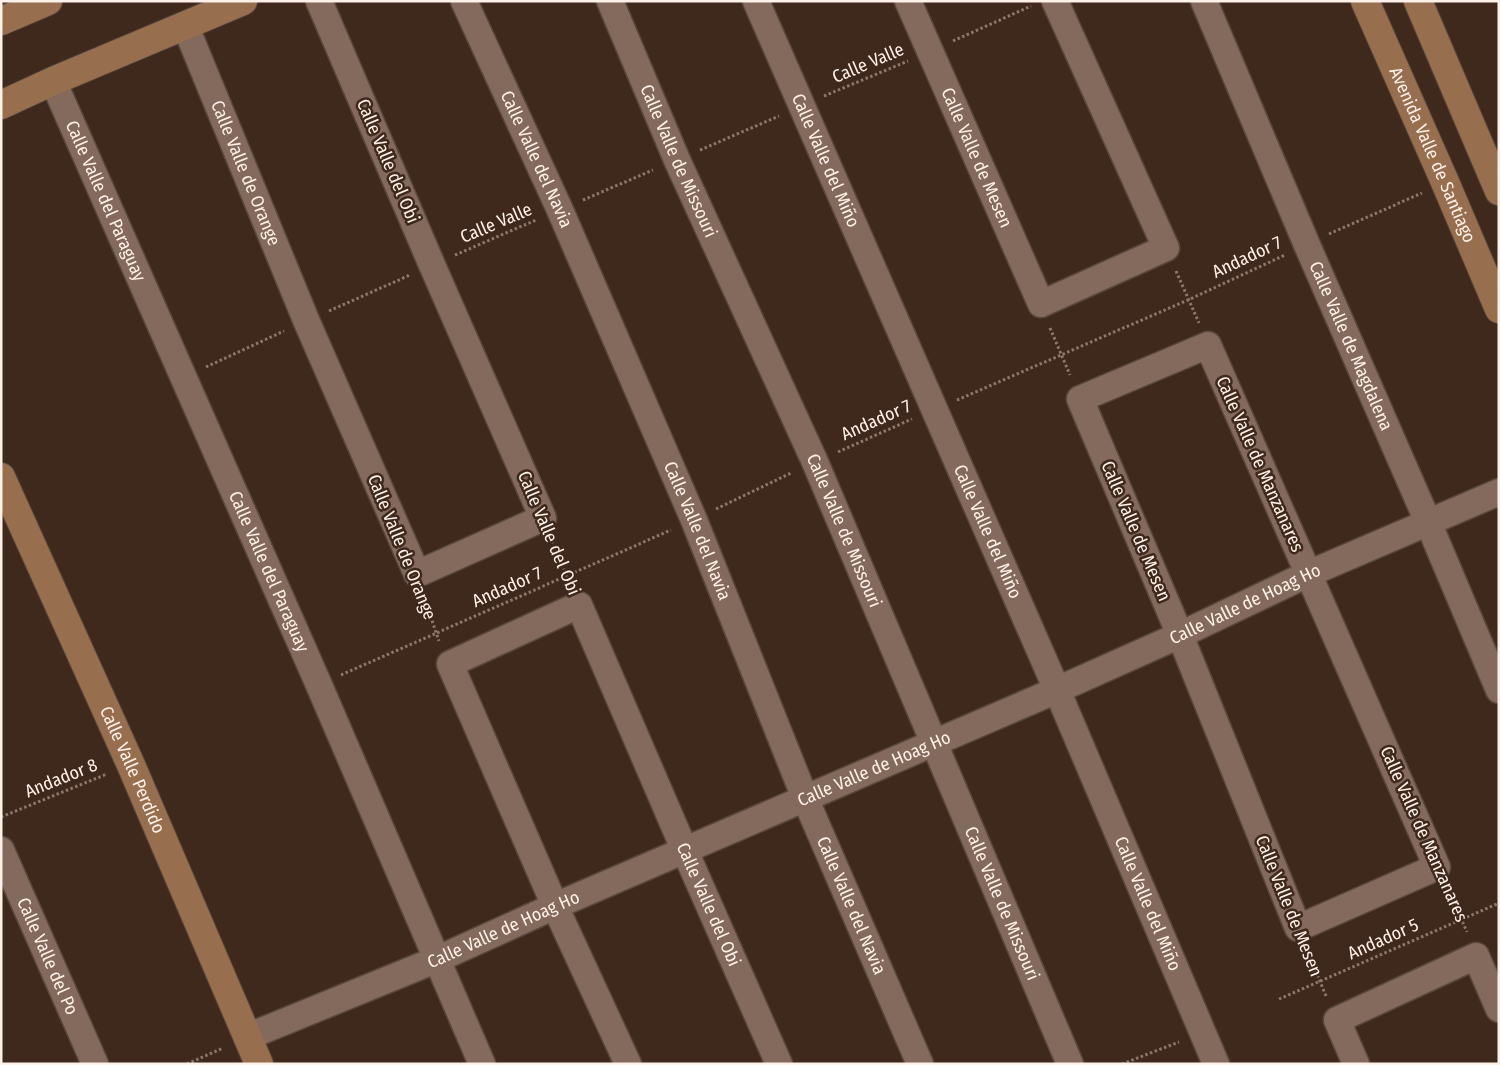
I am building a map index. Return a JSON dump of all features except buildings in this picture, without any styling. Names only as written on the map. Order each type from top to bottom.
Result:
[{"type":"street","points":[[1,21],[48,1]]},
{"type":"street","points":[[1,105],[53,81],[243,1]]},
{"type":"street","name":"Calle Valle del Obi","points":[[319,1],[543,518]]},
{"type":"street","name":"Calle Valle del Navia","points":[[464,1],[560,210],[694,520],[805,798],[920,1064]]},
{"type":"street","name":"Calle Valle de Missouri","points":[[610,1],[677,160],[814,462],[1070,1064]]},
{"type":"street","name":"Calle Valle del Miño","points":[[756,1],[800,107],[1057,690],[1216,1064]]},
{"type":"street","name":"Calle Valle de Mesen","points":[[908,1],[1041,304]]},
{"type":"street","name":"Calle Valle de Magdalena","points":[[1204,1],[1499,690]]},
{"type":"street","name":"Avenida Valle de Santiago","points":[[1364,1],[1445,182],[1499,309]]},
{"type":"street","points":[[1418,1],[1499,191]]},
{"type":"street","points":[[1041,304],[1166,248],[1044,3]]},
{"type":"street","name":"Calle Valle de Orange","points":[[185,25],[306,320],[417,574]]},
{"type":"street","name":"Calle Valle del Paraguay","points":[[53,81],[319,685],[482,1064]]},
{"type":"street","points":[[1080,398],[1208,345]]},
{"type":"street","name":"Calle Valle de Manzanares","points":[[1208,345],[1437,866]]},
{"type":"street","name":"Calle Valle de Mesen","points":[[1080,398],[1180,635],[1298,928]]},
{"type":"street","name":"Calle Valle Perdido","points":[[1,477],[131,764],[259,1064]]},
{"type":"street","name":"Calle Valle de Hoag Ho","points":[[247,1037],[438,959],[555,906],[1057,690],[1180,635],[1308,574],[1499,492]]},
{"type":"street","points":[[417,574],[543,518]]},
{"type":"street","points":[[580,605],[450,664],[555,906],[628,1064]]},
{"type":"street","name":"Calle Valle del Obi","points":[[580,605],[685,851],[779,1064]]},
{"type":"street","name":"Calle Valle del Po","points":[[1,850],[95,1064]]},
{"type":"street","points":[[1298,928],[1437,866]]},
{"type":"street","points":[[1356,1064],[1337,1020],[1476,956],[1499,1009]]},
{"type":"path","name":"Calle Valle","points":[[183,378],[306,320],[432,265],[1044,3]]},
{"type":"path","name":"Andador 7","points":[[319,685],[694,520],[814,462],[1188,300],[1445,182]]},
{"type":"path","points":[[1166,248],[1208,345]]},
{"type":"path","points":[[1041,304],[1080,398]]},
{"type":"path","name":"Calle Valle del Obi","points":[[543,518],[580,605]]},
{"type":"path","name":"Calle Valle de Orange","points":[[417,574],[436,634],[450,664]]},
{"type":"path","name":"Andador 8","points":[[1,817],[131,764]]},
{"type":"path","name":"Calle Valle de Manzanares","points":[[1437,866],[1462,919],[1476,956]]},
{"type":"path","name":"Andador 5","points":[[1279,999],[1499,903]]},
{"type":"path","name":"Calle Valle de Mesen","points":[[1298,928],[1337,1020]]},
{"type":"path","points":[[1122,1064],[1202,1032]]},
{"type":"path","points":[[187,1064],[247,1037]]}]
